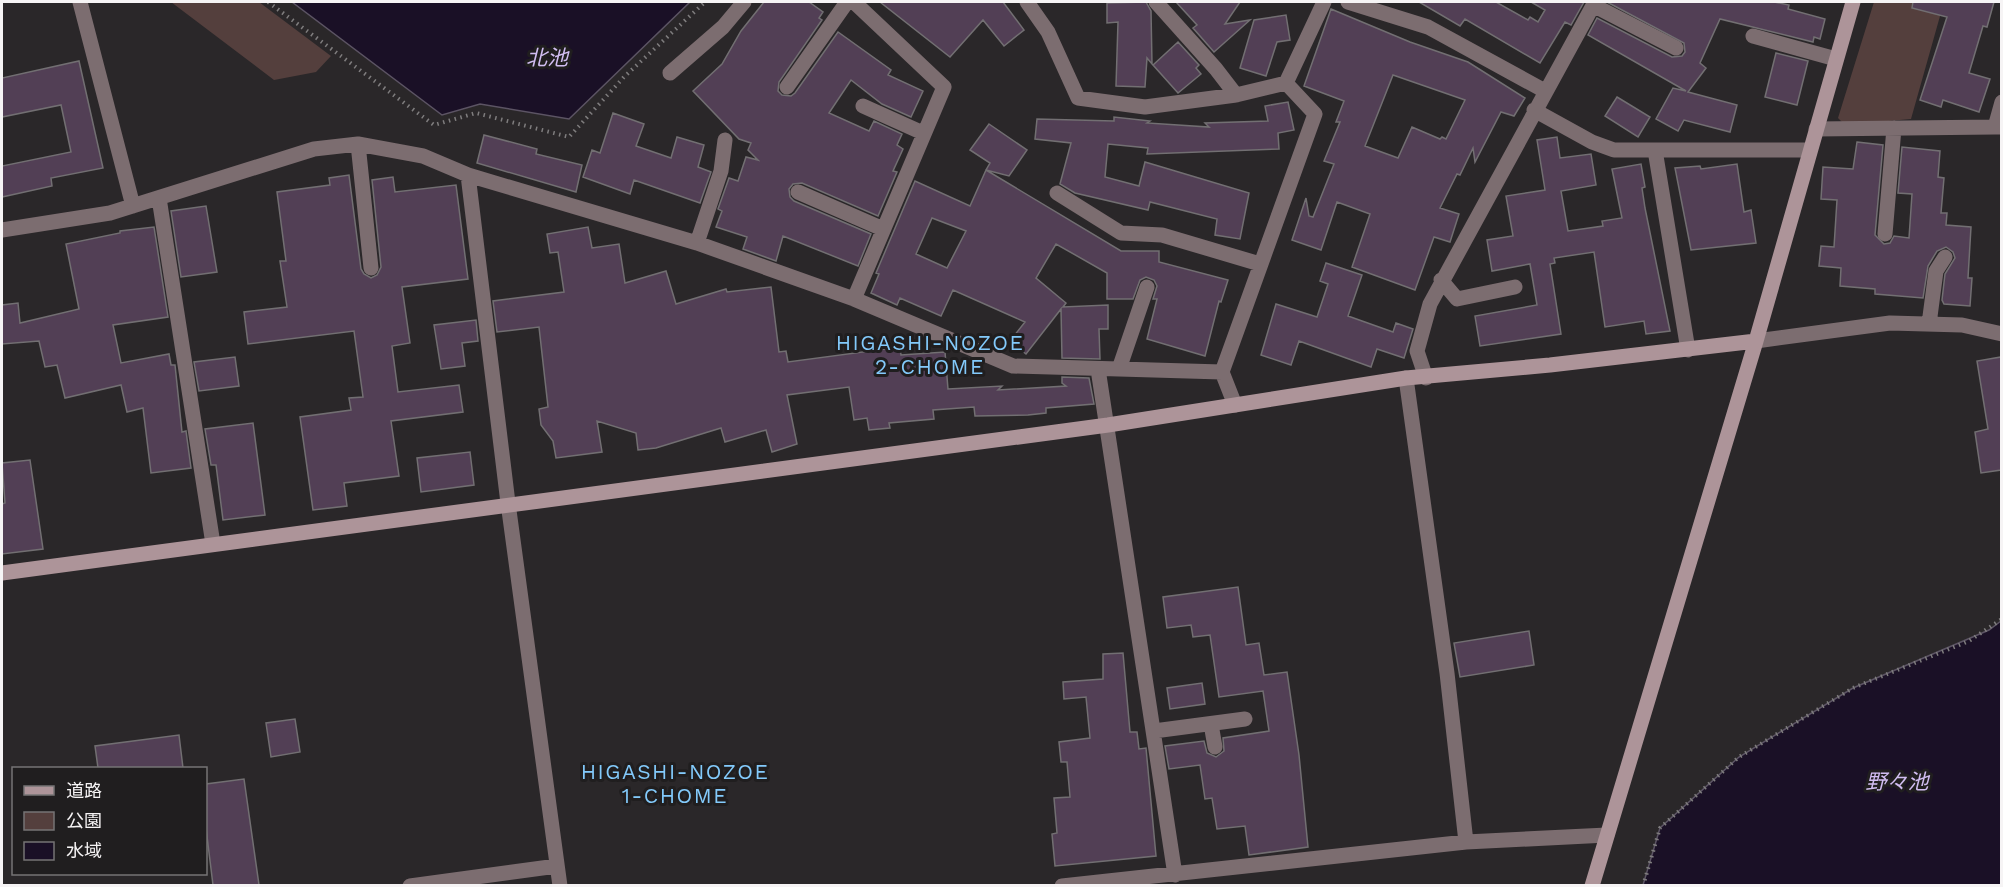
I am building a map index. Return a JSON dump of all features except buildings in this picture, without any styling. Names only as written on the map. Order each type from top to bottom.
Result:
[{"type":"street","points":[[80,2],[133,206]]},
{"type":"street","points":[[670,74],[723,27],[744,2]]},
{"type":"street","points":[[787,87],[847,2]]},
{"type":"street","points":[[854,2],[944,87],[854,299]]},
{"type":"street","points":[[1026,2],[1048,32],[1078,98],[1145,107],[1236,95],[1286,83]]},
{"type":"street","points":[[1156,2],[1236,95]]},
{"type":"street","points":[[1286,83],[1324,2]]},
{"type":"street","points":[[1348,2],[1428,27],[1545,91]]},
{"type":"street","points":[[1592,885],[1756,341],[1852,2]]},
{"type":"street","points":[[1426,378],[1417,351],[1430,304],[1594,3],[1676,48]]},
{"type":"street","points":[[1753,36],[1836,60]]},
{"type":"street","points":[[1235,405],[1222,372],[1315,114],[1286,83]]},
{"type":"street","points":[[1816,129],[1998,127],[2001,102]]},
{"type":"street","points":[[863,106],[923,133]]},
{"type":"street","points":[[1534,110],[1592,142],[1614,150],[1810,150]]},
{"type":"street","points":[[1885,234],[1894,128]]},
{"type":"street","points":[[697,243],[721,171],[725,140]]},
{"type":"street","points":[[2,230],[110,213],[314,149],[358,144],[423,156],[468,175],[697,243],[854,299],[1013,366],[1222,372]]},
{"type":"street","points":[[358,144],[371,268]]},
{"type":"street","points":[[1655,150],[1688,350]]},
{"type":"street","points":[[468,175],[508,503],[552,810],[560,885]]},
{"type":"street","points":[[798,192],[884,229]]},
{"type":"street","points":[[1057,193],[1121,233],[1162,235],[1260,264]]},
{"type":"street","points":[[159,198],[213,544]]},
{"type":"street","points":[[1929,324],[1936,271],[1945,257]]},
{"type":"street","points":[[1442,280],[1457,299],[1515,287]]},
{"type":"street","points":[[1119,369],[1147,287]]},
{"type":"street","points":[[2,573],[508,503],[1108,425],[1406,378],[1426,378],[1688,350],[1890,323],[1962,326],[2001,334]]},
{"type":"street","points":[[1098,369],[1175,874]]},
{"type":"street","points":[[1406,378],[1447,673],[1466,842]]},
{"type":"street","points":[[1154,731],[1245,719]]},
{"type":"street","points":[[1211,724],[1215,747]]},
{"type":"street","points":[[1062,885],[1466,842],[1607,835]]},
{"type":"street","points":[[410,885],[557,866]]},
{"type":"path","points":[[268,2],[434,125],[476,113],[569,137],[624,77],[705,2]]},
{"type":"path","points":[[1643,885],[1660,828],[1738,757],[1853,688],[1969,641],[2001,619]]},
{"type":"green space","points":[[171,2],[259,2],[331,56],[316,72],[274,80]]},
{"type":"green space","points":[[1874,2],[1916,2],[1942,9],[1911,119],[1845,125],[1838,118]]},
{"type":"water","name":"北池","points":[[292,2],[690,2],[569,119],[480,104],[442,115]]},
{"type":"water","name":"野々池","points":[[2001,621],[2001,885],[1643,885],[1660,828],[1739,757],[1853,688],[1989,630]]},
{"type":"district","name":"HIGASHI-NOZOE 2-CHOME","points":[[930,355]]},
{"type":"district","name":"HIGASHI-NOZOE 1-CHOME","points":[[675,784]]}]
